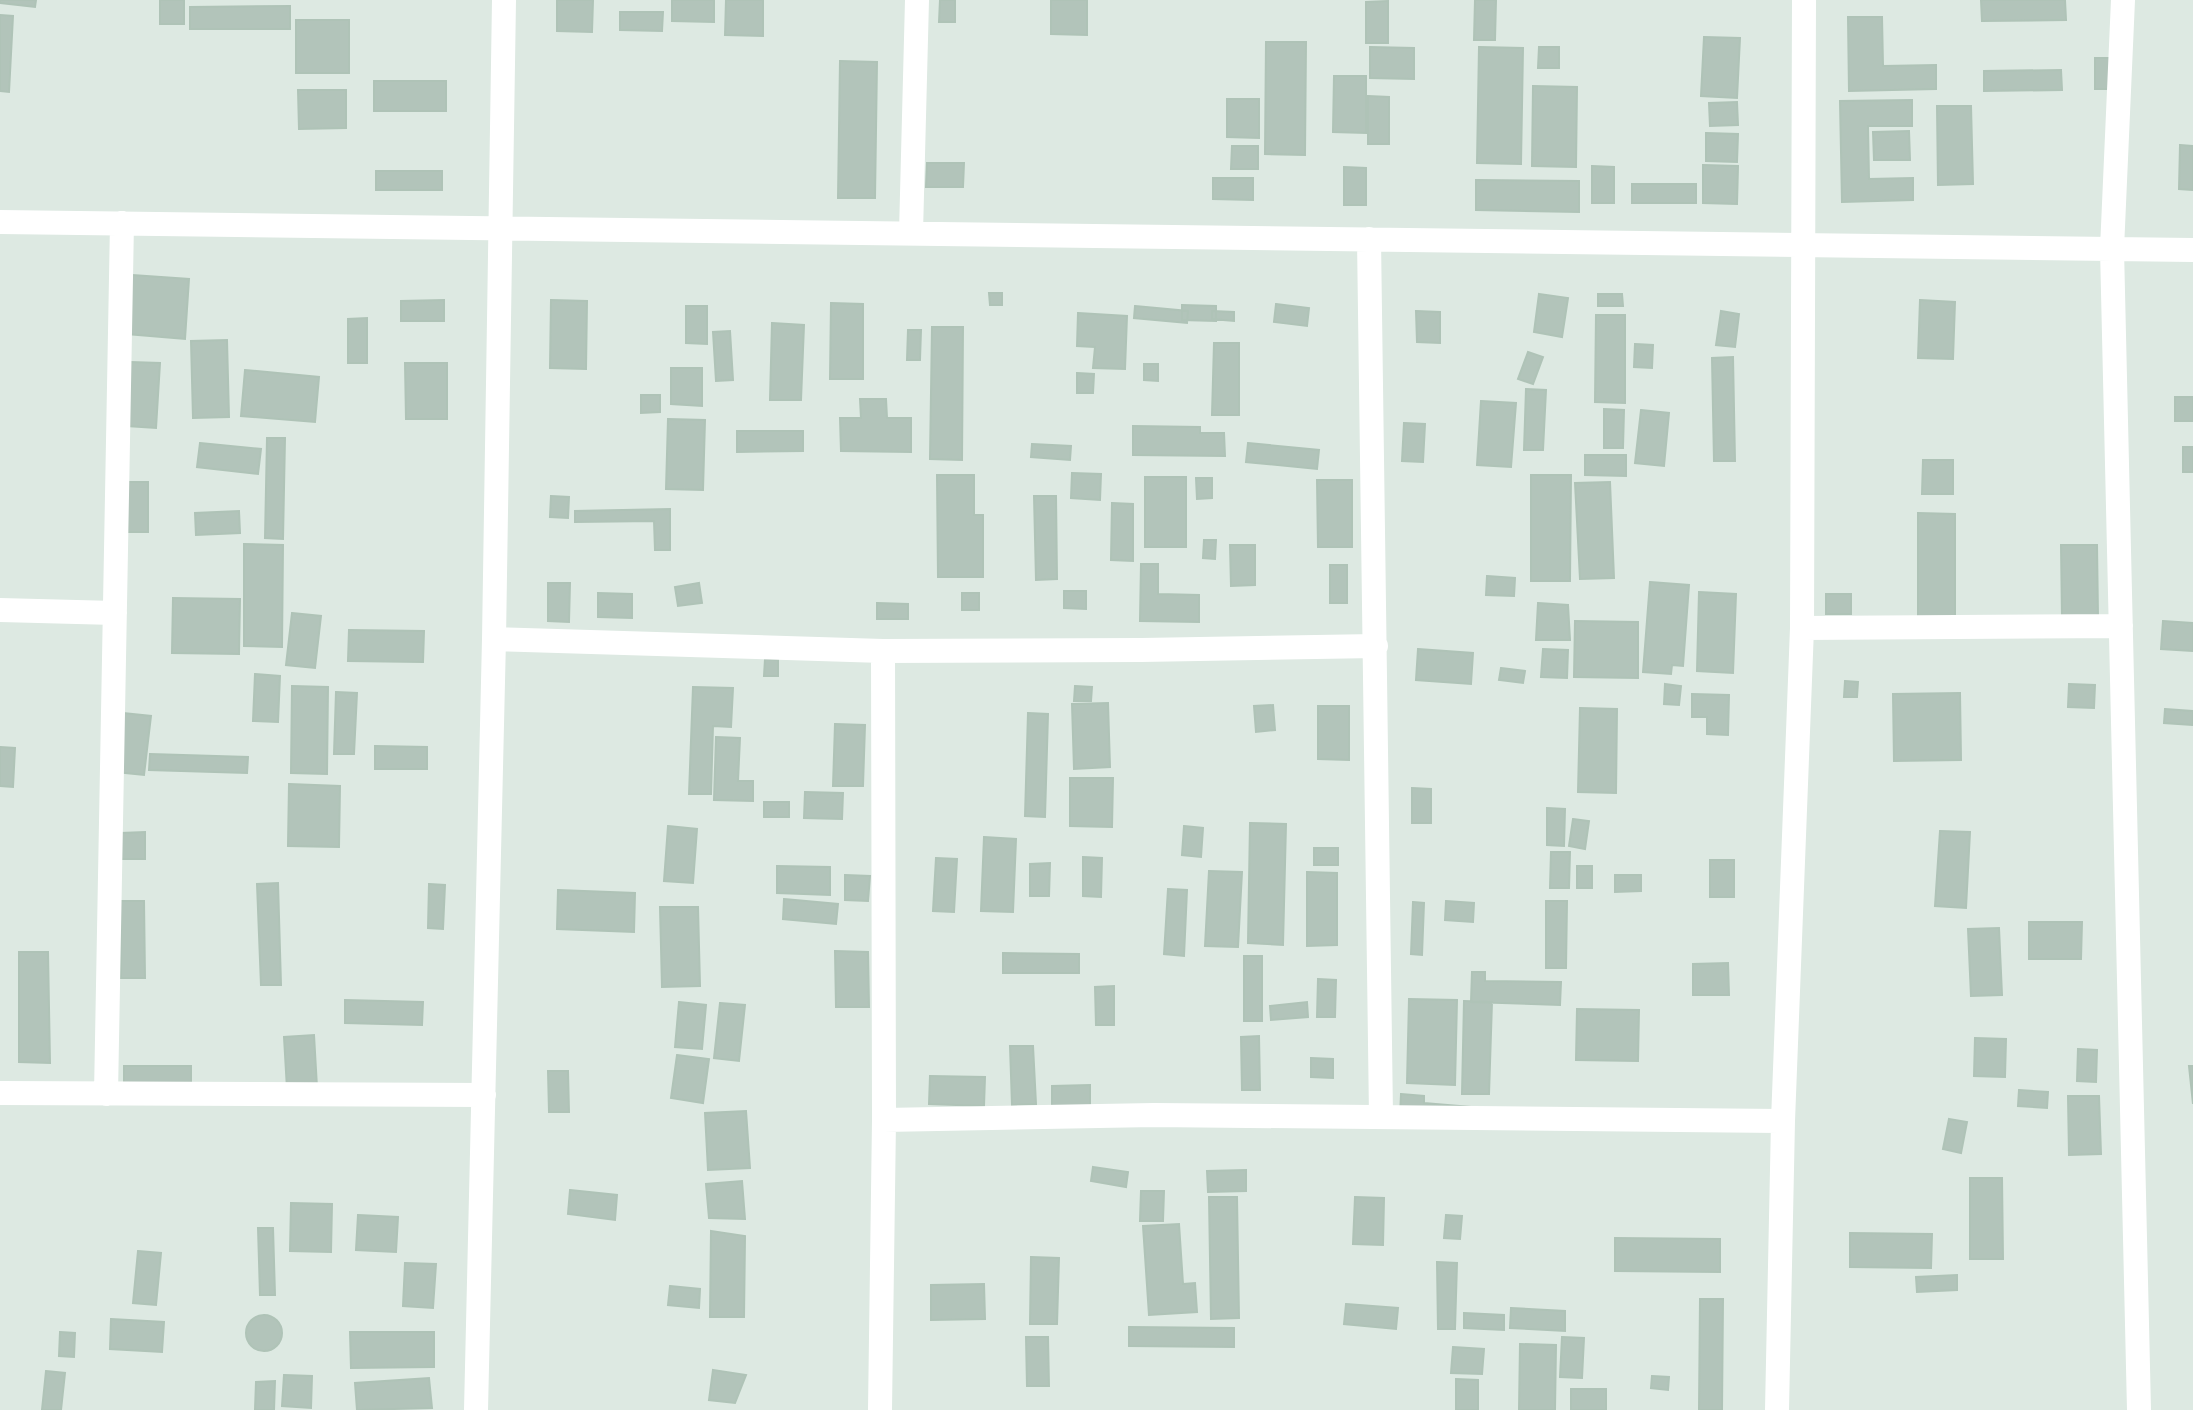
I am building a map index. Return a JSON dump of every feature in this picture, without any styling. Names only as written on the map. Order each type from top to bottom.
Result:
[{"type":"street","points":[[476,1410],[494,639],[504,0]]},
{"type":"street","points":[[911,233],[917,0]]},
{"type":"street","points":[[1777,1410],[1783,1121],[1802,628],[1804,0]]},
{"type":"street","points":[[2123,0],[2112,249],[2139,1410]]},
{"type":"street","points":[[0,222],[2193,250]]},
{"type":"street","points":[[106,1094],[122,223]]},
{"type":"street","points":[[1369,239],[1381,1116]]},
{"type":"street","points":[[0,610],[115,613]]},
{"type":"street","points":[[1802,628],[2121,626]]},
{"type":"street","points":[[494,639],[883,651],[1376,646]]},
{"type":"street","points":[[880,1410],[884,1120],[883,651]]},
{"type":"street","points":[[0,1093],[484,1095]]},
{"type":"street","points":[[884,1120],[1154,1115],[1783,1121]]},
{"type":"building","points":[[0,0],[36,0],[35,7],[0,3]]},
{"type":"building","points":[[160,0],[184,0],[184,24],[160,24]]},
{"type":"building","points":[[557,0],[593,0],[592,32],[557,31]]},
{"type":"building","points":[[672,0],[714,0],[714,22],[672,21]]},
{"type":"building","points":[[726,0],[763,0],[763,36],[725,35]]},
{"type":"building","points":[[940,0],[955,0],[955,22],[939,22]]},
{"type":"building","points":[[1051,0],[1087,0],[1087,35],[1051,34]]},
{"type":"building","points":[[1475,0],[1496,0],[1495,40],[1474,40]]},
{"type":"building","points":[[1981,0],[2065,0],[2066,20],[1982,21]]},
{"type":"building","points":[[1388,1],[1388,43],[1366,43],[1366,2]]},
{"type":"building","points":[[290,6],[290,29],[190,29],[190,7]]},
{"type":"building","points":[[620,12],[663,12],[662,31],[620,30]]},
{"type":"building","points":[[0,15],[13,16],[9,92],[0,91]]},
{"type":"building","points":[[1848,17],[1882,17],[1883,66],[1936,65],[1936,89],[1849,91]]},
{"type":"building","points":[[296,20],[349,20],[349,73],[296,73]]},
{"type":"building","points":[[1704,37],[1740,38],[1737,98],[1701,96]]},
{"type":"building","points":[[1266,42],[1306,42],[1305,155],[1265,154]]},
{"type":"building","points":[[1370,47],[1414,48],[1414,79],[1370,78]]},
{"type":"building","points":[[1479,47],[1523,48],[1521,164],[1477,163]]},
{"type":"building","points":[[1539,47],[1559,47],[1559,68],[1538,68]]},
{"type":"building","points":[[2095,58],[2111,58],[2112,89],[2095,89]]},
{"type":"building","points":[[840,61],[877,62],[875,198],[838,198]]},
{"type":"building","points":[[2061,70],[2062,90],[1984,91],[1984,71]]},
{"type":"building","points":[[1334,76],[1366,76],[1366,133],[1333,132]]},
{"type":"building","points":[[374,81],[446,81],[446,111],[374,111]]},
{"type":"building","points":[[1533,86],[1577,87],[1576,167],[1532,166]]},
{"type":"building","points":[[298,90],[346,90],[346,128],[299,129]]},
{"type":"building","points":[[1368,96],[1389,97],[1389,144],[1368,144]]},
{"type":"building","points":[[1227,99],[1259,99],[1259,138],[1227,137]]},
{"type":"building","points":[[1912,100],[1912,126],[1868,126],[1869,179],[1913,178],[1913,200],[1842,202],[1840,101]]},
{"type":"building","points":[[1737,102],[1738,125],[1710,126],[1709,103]]},
{"type":"building","points":[[1937,106],[1971,106],[1973,184],[1938,185]]},
{"type":"building","points":[[1909,131],[1910,160],[1874,160],[1873,132]]},
{"type":"building","points":[[1706,133],[1738,134],[1737,162],[1706,161]]},
{"type":"building","points":[[2180,145],[2193,146],[2193,190],[2179,189]]},
{"type":"building","points":[[1232,146],[1258,146],[1258,169],[1231,169]]},
{"type":"building","points":[[927,163],[964,163],[963,187],[926,187]]},
{"type":"building","points":[[1703,165],[1738,166],[1737,204],[1703,203]]},
{"type":"building","points":[[1592,166],[1614,167],[1614,203],[1592,203]]},
{"type":"building","points":[[1344,167],[1366,168],[1366,205],[1344,205]]},
{"type":"building","points":[[376,171],[442,171],[442,190],[376,190]]},
{"type":"building","points":[[1213,178],[1253,178],[1253,200],[1213,199]]},
{"type":"building","points":[[1476,180],[1579,181],[1579,212],[1476,210]]},
{"type":"building","points":[[1632,184],[1696,184],[1696,203],[1632,203]]},
{"type":"building","points":[[132,275],[189,279],[185,339],[127,334]]},
{"type":"building","points":[[989,293],[1002,293],[1002,305],[990,305]]},
{"type":"building","points":[[1539,294],[1568,298],[1562,337],[1534,332]]},
{"type":"building","points":[[1598,294],[1622,294],[1623,306],[1598,306]]},
{"type":"building","points":[[444,300],[444,321],[401,321],[401,301]]},
{"type":"building","points":[[551,300],[587,301],[586,369],[550,368]]},
{"type":"building","points":[[1920,300],[1955,302],[1953,359],[1918,358]]},
{"type":"building","points":[[831,303],[863,304],[863,379],[830,379]]},
{"type":"building","points":[[1276,304],[1309,308],[1307,326],[1274,322]]},
{"type":"building","points":[[1182,305],[1216,306],[1216,321],[1182,320]]},
{"type":"building","points":[[686,306],[707,306],[707,344],[686,343]]},
{"type":"building","points":[[1135,306],[1188,311],[1187,323],[1134,318]]},
{"type":"building","points":[[1212,311],[1234,312],[1234,321],[1212,319]]},
{"type":"building","points":[[1416,311],[1440,312],[1440,343],[1417,342]]},
{"type":"building","points":[[1721,311],[1739,314],[1735,347],[1716,345]]},
{"type":"building","points":[[1078,313],[1127,316],[1125,369],[1093,368],[1095,347],[1077,346]]},
{"type":"building","points":[[1596,315],[1625,315],[1625,403],[1595,402]]},
{"type":"building","points":[[367,318],[367,363],[348,363],[348,319]]},
{"type":"building","points":[[772,323],[804,325],[801,400],[770,400]]},
{"type":"building","points":[[932,327],[963,327],[962,460],[930,459]]},
{"type":"building","points":[[908,330],[921,330],[920,360],[907,360]]},
{"type":"building","points":[[730,331],[733,380],[716,381],[713,332]]},
{"type":"building","points":[[227,340],[229,417],[193,418],[191,341]]},
{"type":"building","points":[[1214,343],[1239,343],[1239,415],[1212,415]]},
{"type":"building","points":[[1635,344],[1653,345],[1652,368],[1634,367]]},
{"type":"building","points":[[1528,352],[1543,357],[1533,384],[1518,379]]},
{"type":"building","points":[[1733,357],[1735,461],[1714,461],[1712,358]]},
{"type":"building","points":[[130,362],[160,363],[156,428],[127,426]]},
{"type":"building","points":[[405,363],[447,363],[447,419],[406,419]]},
{"type":"building","points":[[1144,364],[1158,364],[1158,381],[1144,380]]},
{"type":"building","points":[[671,368],[702,368],[702,406],[671,404]]},
{"type":"building","points":[[245,370],[319,377],[315,422],[241,416]]},
{"type":"building","points":[[1077,373],[1094,374],[1093,393],[1077,393]]},
{"type":"building","points":[[1526,389],[1546,390],[1543,450],[1524,450]]},
{"type":"building","points":[[641,395],[660,395],[660,412],[641,413]]},
{"type":"building","points":[[2175,397],[2193,397],[2193,421],[2175,421]]},
{"type":"building","points":[[860,399],[886,399],[887,418],[911,418],[911,452],[841,451],[840,418],[861,418]]},
{"type":"building","points":[[1481,401],[1516,403],[1511,467],[1477,465]]},
{"type":"building","points":[[1604,409],[1624,410],[1623,448],[1604,448]]},
{"type":"building","points":[[1641,410],[1669,413],[1664,466],[1635,463]]},
{"type":"building","points":[[668,419],[705,420],[703,490],[666,489]]},
{"type":"building","points":[[1404,423],[1425,424],[1423,462],[1402,461]]},
{"type":"building","points":[[1133,426],[1200,427],[1200,433],[1224,433],[1225,456],[1133,455]]},
{"type":"building","points":[[737,431],[803,431],[803,451],[737,452]]},
{"type":"building","points":[[267,438],[285,438],[283,539],[265,538]]},
{"type":"building","points":[[200,443],[261,449],[258,474],[197,467]]},
{"type":"building","points":[[1248,443],[1319,450],[1317,469],[1246,462]]},
{"type":"building","points":[[1032,444],[1071,446],[1070,460],[1031,457]]},
{"type":"building","points":[[2183,447],[2193,447],[2193,472],[2183,472]]},
{"type":"building","points":[[1585,455],[1626,455],[1626,476],[1585,475]]},
{"type":"building","points":[[1923,460],[1953,460],[1953,494],[1922,494]]},
{"type":"building","points":[[1072,473],[1101,474],[1100,500],[1071,498]]},
{"type":"building","points":[[937,475],[974,475],[974,515],[983,515],[983,577],[938,577]]},
{"type":"building","points":[[1531,475],[1571,475],[1570,581],[1531,581]]},
{"type":"building","points":[[1145,477],[1186,477],[1186,547],[1145,547]]},
{"type":"building","points":[[1196,478],[1212,478],[1212,498],[1197,499]]},
{"type":"building","points":[[1317,480],[1352,480],[1352,547],[1318,547]]},
{"type":"building","points":[[127,482],[148,482],[148,532],[128,532]]},
{"type":"building","points":[[1610,482],[1614,578],[1580,579],[1575,483]]},
{"type":"building","points":[[551,496],[569,497],[568,518],[550,517]]},
{"type":"building","points":[[1034,496],[1056,496],[1057,579],[1036,580]]},
{"type":"building","points":[[1112,503],[1133,504],[1133,561],[1111,560]]},
{"type":"building","points":[[670,509],[670,550],[655,550],[654,521],[575,522],[575,511]]},
{"type":"building","points":[[239,511],[240,533],[196,535],[195,513]]},
{"type":"building","points":[[1918,513],[1955,514],[1955,617],[1918,617]]},
{"type":"building","points":[[1204,540],[1216,540],[1215,559],[1203,558]]},
{"type":"building","points":[[244,544],[283,545],[282,647],[244,646]]},
{"type":"building","points":[[1230,545],[1255,545],[1255,585],[1231,586]]},
{"type":"building","points":[[2061,545],[2097,545],[2098,617],[2062,617]]},
{"type":"building","points":[[1141,564],[1158,564],[1158,594],[1199,595],[1199,622],[1140,621]]},
{"type":"building","points":[[1330,565],[1347,565],[1347,603],[1330,603]]},
{"type":"building","points":[[1487,576],[1515,578],[1514,596],[1486,595]]},
{"type":"building","points":[[1650,582],[1689,585],[1683,666],[1672,665],[1671,674],[1643,672]]},
{"type":"building","points":[[548,583],[570,583],[569,622],[548,621]]},
{"type":"building","points":[[699,583],[702,603],[678,606],[675,587]]},
{"type":"building","points":[[1064,591],[1086,591],[1086,609],[1064,608]]},
{"type":"building","points":[[1699,592],[1736,594],[1733,673],[1697,671]]},
{"type":"building","points":[[598,593],[632,594],[632,618],[598,617]]},
{"type":"building","points":[[962,593],[979,593],[979,610],[962,610]]},
{"type":"building","points":[[1826,594],[1851,594],[1851,614],[1826,614]]},
{"type":"building","points":[[173,598],[240,599],[239,654],[172,653]]},
{"type":"building","points":[[877,603],[908,604],[908,619],[877,619]]},
{"type":"building","points":[[1538,603],[1568,605],[1570,640],[1536,640]]},
{"type":"building","points":[[292,613],[321,616],[315,668],[286,665]]},
{"type":"building","points":[[1575,621],[1638,622],[1638,678],[1574,677]]},
{"type":"building","points":[[2163,621],[2193,623],[2193,651],[2161,649]]},
{"type":"building","points":[[349,630],[424,631],[423,662],[348,661]]},
{"type":"building","points":[[1418,649],[1473,653],[1471,684],[1416,680]]},
{"type":"building","points":[[1543,649],[1568,650],[1567,678],[1541,677]]},
{"type":"building","points":[[765,659],[778,660],[778,676],[764,676]]},
{"type":"building","points":[[1501,668],[1525,671],[1523,683],[1499,680]]},
{"type":"building","points":[[255,674],[280,676],[278,722],[253,721]]},
{"type":"building","points":[[1845,681],[1858,682],[1857,697],[1844,697]]},
{"type":"building","points":[[1665,684],[1681,686],[1679,705],[1664,704]]},
{"type":"building","points":[[2069,684],[2095,685],[2094,708],[2068,707]]},
{"type":"building","points":[[292,686],[328,687],[327,774],[291,773]]},
{"type":"building","points":[[1075,686],[1092,687],[1091,701],[1074,701]]},
{"type":"building","points":[[693,687],[733,688],[731,727],[713,726],[711,794],[689,794]]},
{"type":"building","points":[[336,692],[357,693],[354,754],[334,754]]},
{"type":"building","points":[[1960,693],[1961,760],[1894,761],[1893,694]]},
{"type":"building","points":[[1692,694],[1729,695],[1728,735],[1707,734],[1707,717],[1692,717]]},
{"type":"building","points":[[1108,703],[1110,767],[1074,769],[1072,704]]},
{"type":"building","points":[[1273,705],[1275,730],[1256,732],[1254,706]]},
{"type":"building","points":[[1318,706],[1349,706],[1349,760],[1318,759]]},
{"type":"building","points":[[1580,708],[1617,709],[1616,793],[1578,792]]},
{"type":"building","points":[[2165,709],[2193,711],[2193,725],[2164,723]]},
{"type":"building","points":[[123,713],[151,716],[144,775],[116,772]]},
{"type":"building","points":[[1028,713],[1048,714],[1045,817],[1025,816]]},
{"type":"building","points":[[835,724],[865,725],[863,786],[833,786]]},
{"type":"building","points":[[716,737],[740,738],[738,781],[753,781],[753,801],[714,800]]},
{"type":"building","points":[[375,746],[427,747],[427,769],[375,769]]},
{"type":"building","points":[[0,747],[15,748],[13,787],[0,786]]},
{"type":"building","points":[[150,754],[248,757],[247,773],[149,770]]},
{"type":"building","points":[[1070,778],[1113,778],[1112,827],[1070,826]]},
{"type":"building","points":[[289,784],[340,786],[339,847],[288,846]]},
{"type":"building","points":[[1412,788],[1431,789],[1431,823],[1412,823]]},
{"type":"building","points":[[805,792],[843,793],[842,819],[804,818]]},
{"type":"building","points":[[764,802],[789,802],[789,817],[764,817]]},
{"type":"building","points":[[1547,808],[1565,809],[1564,846],[1547,845]]},
{"type":"building","points":[[1573,819],[1589,821],[1585,849],[1569,846]]},
{"type":"building","points":[[1250,823],[1286,824],[1283,945],[1248,943]]},
{"type":"building","points":[[668,826],[697,829],[693,883],[664,881]]},
{"type":"building","points":[[1184,826],[1203,828],[1201,857],[1182,855]]},
{"type":"building","points":[[1940,831],[1970,832],[1966,908],[1935,906]]},
{"type":"building","points":[[145,832],[145,859],[121,859],[121,833]]},
{"type":"building","points":[[984,837],[1016,839],[1013,912],[981,911]]},
{"type":"building","points":[[1314,848],[1338,848],[1338,865],[1314,865]]},
{"type":"building","points":[[1551,852],[1570,852],[1569,888],[1550,888]]},
{"type":"building","points":[[1083,857],[1102,858],[1101,897],[1083,896]]},
{"type":"building","points":[[936,858],[957,859],[954,912],[933,911]]},
{"type":"building","points":[[1710,860],[1734,860],[1734,897],[1710,897]]},
{"type":"building","points":[[1050,863],[1049,896],[1030,896],[1030,864]]},
{"type":"building","points":[[777,866],[830,867],[830,895],[777,893]]},
{"type":"building","points":[[1577,866],[1592,866],[1592,888],[1577,888]]},
{"type":"building","points":[[1209,871],[1242,872],[1238,947],[1205,946]]},
{"type":"building","points":[[1307,872],[1337,873],[1337,945],[1307,946]]},
{"type":"building","points":[[845,875],[870,876],[868,901],[845,900]]},
{"type":"building","points":[[1615,875],[1641,875],[1641,891],[1615,892]]},
{"type":"building","points":[[278,883],[281,985],[261,985],[257,884]]},
{"type":"building","points":[[429,884],[445,885],[443,929],[428,928]]},
{"type":"building","points":[[1168,889],[1187,890],[1184,956],[1164,954]]},
{"type":"building","points":[[558,890],[635,893],[634,932],[557,929]]},
{"type":"building","points":[[784,899],[838,904],[836,924],[783,919]]},
{"type":"building","points":[[120,901],[144,901],[145,978],[121,978]]},
{"type":"building","points":[[1446,901],[1474,903],[1473,922],[1445,920]]},
{"type":"building","points":[[1546,901],[1567,901],[1566,968],[1546,968]]},
{"type":"building","points":[[1413,902],[1424,903],[1422,955],[1411,954]]},
{"type":"building","points":[[660,907],[698,907],[700,986],[662,987]]},
{"type":"building","points":[[2029,922],[2082,922],[2081,959],[2029,959]]},
{"type":"building","points":[[1999,928],[2002,995],[1971,996],[1968,929]]},
{"type":"building","points":[[835,951],[868,952],[869,1007],[836,1007]]},
{"type":"building","points":[[19,952],[48,952],[50,1063],[19,1062]]},
{"type":"building","points":[[1003,953],[1079,954],[1079,973],[1003,973]]},
{"type":"building","points":[[1244,956],[1262,956],[1262,1021],[1244,1021]]},
{"type":"building","points":[[1728,963],[1729,995],[1693,995],[1693,964]]},
{"type":"building","points":[[1472,972],[1485,972],[1485,981],[1561,982],[1560,1005],[1471,1002]]},
{"type":"building","points":[[1318,979],[1336,980],[1335,1017],[1317,1017]]},
{"type":"building","points":[[1114,986],[1114,1025],[1096,1025],[1095,987]]},
{"type":"building","points":[[1409,999],[1457,1000],[1455,1085],[1407,1083]]},
{"type":"building","points":[[345,1000],[423,1002],[422,1025],[345,1023]]},
{"type":"building","points":[[1464,1001],[1492,1002],[1489,1094],[1462,1094]]},
{"type":"building","points":[[679,1002],[706,1005],[702,1049],[675,1047]]},
{"type":"building","points":[[1307,1002],[1308,1017],[1271,1020],[1270,1006]]},
{"type":"building","points":[[720,1003],[745,1005],[739,1061],[714,1058]]},
{"type":"building","points":[[1577,1009],[1639,1010],[1638,1061],[1576,1060]]},
{"type":"building","points":[[314,1035],[317,1087],[287,1089],[284,1037]]},
{"type":"building","points":[[1259,1036],[1260,1090],[1242,1090],[1241,1037]]},
{"type":"building","points":[[1975,1038],[2006,1039],[2005,1077],[1974,1076]]},
{"type":"building","points":[[1010,1046],[1033,1046],[1036,1104],[1012,1105]]},
{"type":"building","points":[[2078,1049],[2097,1050],[2096,1082],[2077,1081]]},
{"type":"building","points":[[677,1055],[709,1059],[703,1103],[671,1098]]},
{"type":"building","points":[[1311,1058],[1333,1059],[1333,1078],[1311,1077]]},
{"type":"building","points":[[124,1066],[191,1066],[191,1084],[124,1084]]},
{"type":"building","points":[[2189,1066],[2193,1066],[2193,1104]]},
{"type":"building","points":[[548,1071],[568,1071],[569,1112],[549,1112]]},
{"type":"building","points":[[930,1076],[985,1077],[984,1106],[929,1104]]},
{"type":"building","points":[[1090,1085],[1090,1106],[1052,1106],[1052,1086]]},
{"type":"building","points":[[2019,1090],[2048,1092],[2047,1108],[2018,1106]]},
{"type":"building","points":[[1401,1094],[1424,1096],[1424,1103],[1483,1108],[1400,1117]]},
{"type":"building","points":[[2068,1096],[2099,1096],[2101,1154],[2069,1155]]},
{"type":"building","points":[[746,1111],[750,1168],[708,1170],[705,1113]]},
{"type":"building","points":[[1949,1119],[1967,1122],[1961,1153],[1943,1149]]},
{"type":"building","points":[[1093,1167],[1128,1172],[1126,1187],[1091,1181]]},
{"type":"building","points":[[1246,1170],[1246,1191],[1208,1192],[1207,1171]]},
{"type":"building","points":[[1970,1178],[2002,1178],[2003,1259],[1970,1259]]},
{"type":"building","points":[[742,1181],[745,1219],[709,1218],[706,1184]]},
{"type":"building","points":[[570,1190],[617,1195],[615,1220],[568,1214]]},
{"type":"building","points":[[1141,1191],[1164,1191],[1163,1221],[1140,1221]]},
{"type":"building","points":[[1209,1197],[1237,1197],[1239,1318],[1211,1319]]},
{"type":"building","points":[[1355,1197],[1384,1198],[1383,1245],[1353,1244]]},
{"type":"building","points":[[291,1203],[332,1204],[331,1252],[290,1251]]},
{"type":"building","points":[[358,1215],[398,1217],[396,1252],[356,1250]]},
{"type":"building","points":[[1446,1215],[1462,1216],[1460,1239],[1444,1238]]},
{"type":"building","points":[[1179,1224],[1183,1284],[1195,1283],[1197,1312],[1149,1315],[1143,1226]]},
{"type":"building","points":[[258,1228],[273,1228],[275,1295],[260,1295]]},
{"type":"building","points":[[711,1231],[745,1236],[744,1317],[710,1317]]},
{"type":"building","points":[[1850,1233],[1932,1234],[1931,1268],[1850,1267]]},
{"type":"building","points":[[1615,1238],[1720,1239],[1720,1272],[1615,1271]]},
{"type":"building","points":[[138,1251],[161,1253],[156,1305],[133,1303]]},
{"type":"building","points":[[1031,1257],[1059,1258],[1057,1324],[1030,1324]]},
{"type":"building","points":[[1437,1262],[1457,1263],[1455,1329],[1438,1329]]},
{"type":"building","points":[[405,1263],[436,1264],[433,1308],[403,1306]]},
{"type":"building","points":[[1957,1275],[1957,1290],[1917,1292],[1916,1277]]},
{"type":"building","points":[[984,1284],[985,1319],[931,1320],[931,1285]]},
{"type":"building","points":[[670,1286],[700,1289],[699,1308],[668,1305]]},
{"type":"building","points":[[1700,1299],[1723,1299],[1722,1410],[1699,1410]]},
{"type":"building","points":[[1346,1304],[1398,1308],[1396,1329],[1344,1324]]},
{"type":"building","points":[[1511,1308],[1565,1311],[1565,1331],[1510,1328]]},
{"type":"building","points":[[1464,1313],[1504,1315],[1504,1330],[1464,1328]]},
{"type":"building","points":[[264,1315],[277,1320],[282,1333],[277,1346],[264,1351],[251,1346],[246,1333],[251,1320]]},
{"type":"building","points":[[111,1319],[164,1322],[162,1352],[110,1349]]},
{"type":"building","points":[[1129,1327],[1234,1328],[1234,1347],[1129,1346]]},
{"type":"building","points":[[60,1332],[75,1333],[74,1357],[59,1356]]},
{"type":"building","points":[[350,1332],[434,1332],[434,1367],[351,1368]]},
{"type":"building","points":[[1026,1337],[1048,1337],[1049,1386],[1027,1386]]},
{"type":"building","points":[[1562,1337],[1584,1338],[1582,1378],[1560,1377]]},
{"type":"building","points":[[1520,1344],[1556,1345],[1555,1410],[1519,1410]]},
{"type":"building","points":[[1453,1347],[1484,1349],[1482,1374],[1451,1373]]},
{"type":"building","points":[[713,1370],[746,1375],[735,1403],[709,1400]]},
{"type":"building","points":[[46,1371],[65,1373],[61,1410],[42,1410]]},
{"type":"building","points":[[284,1375],[312,1376],[311,1408],[282,1406]]},
{"type":"building","points":[[1652,1376],[1669,1377],[1668,1390],[1651,1388]]},
{"type":"building","points":[[429,1378],[432,1408],[357,1410],[355,1383]]},
{"type":"building","points":[[1456,1379],[1478,1380],[1478,1410],[1456,1410]]},
{"type":"building","points":[[275,1381],[274,1410],[255,1410],[256,1382]]},
{"type":"building","points":[[1571,1389],[1606,1389],[1606,1410],[1571,1410]]}]
